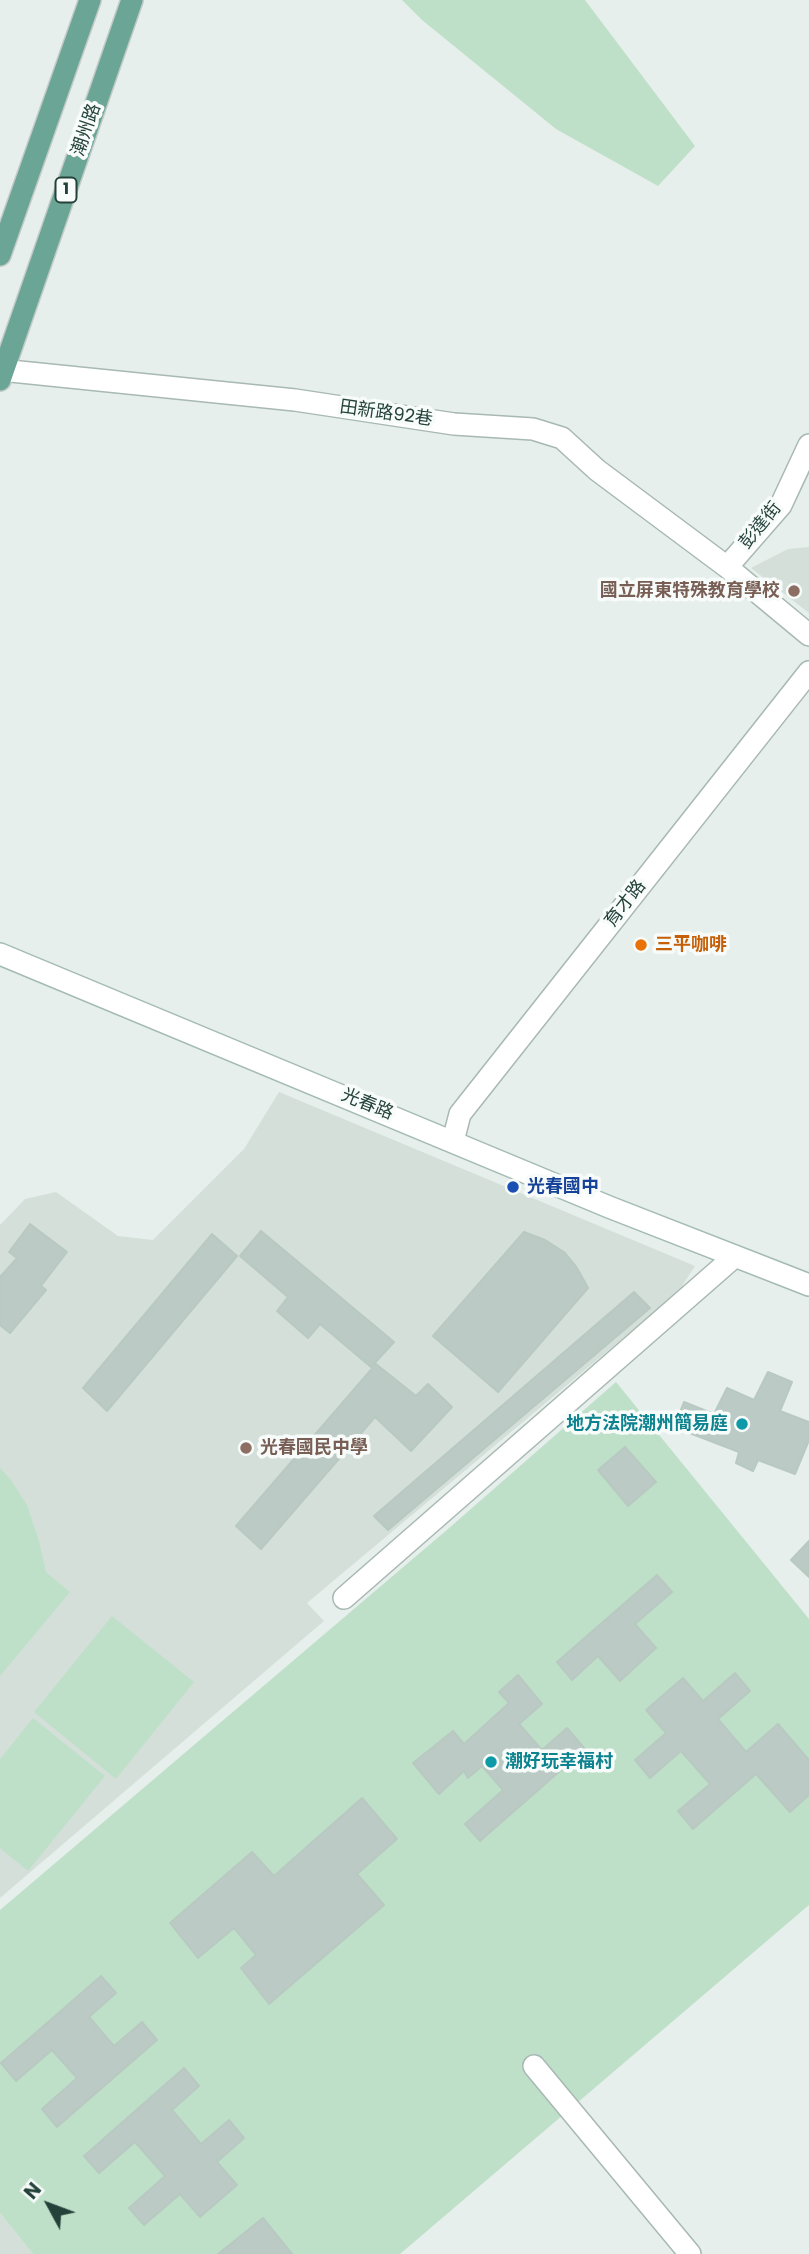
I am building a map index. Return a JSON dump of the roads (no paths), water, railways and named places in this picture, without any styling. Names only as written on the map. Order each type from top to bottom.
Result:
[{"type":"main road","points":[[0,255],[90,0]]},
{"type":"main road","name":"潮州路","points":[[1,373],[132,0]]},
{"type":"street","name":"田新路92巷","points":[[1,373],[295,400],[454,424],[533,429],[562,438],[597,470],[727,567]]},
{"type":"street","name":"彭達街","points":[[727,567],[781,505],[809,445]]},
{"type":"street","points":[[727,567],[809,635]]},
{"type":"street","name":"育才路","points":[[453,1141],[460,1114],[809,672]]},
{"type":"street","name":"光春路","points":[[0,954],[609,1207],[809,1285]]},
{"type":"street","points":[[344,1598],[734,1256]]},
{"type":"street","points":[[534,2066],[690,2254]]},
{"type":"place","name":"國立屏東特殊教育學校","points":[[794,591]]},
{"type":"place","name":"三平咖啡","points":[[641,945]]},
{"type":"place","name":"光春國中","points":[[513,1187]]},
{"type":"place","name":"地方法院潮州簡易庭","points":[[742,1424]]},
{"type":"place","name":"光春國民中學","points":[[246,1448]]},
{"type":"place","name":"潮好玩幸福村","points":[[491,1762]]}]
